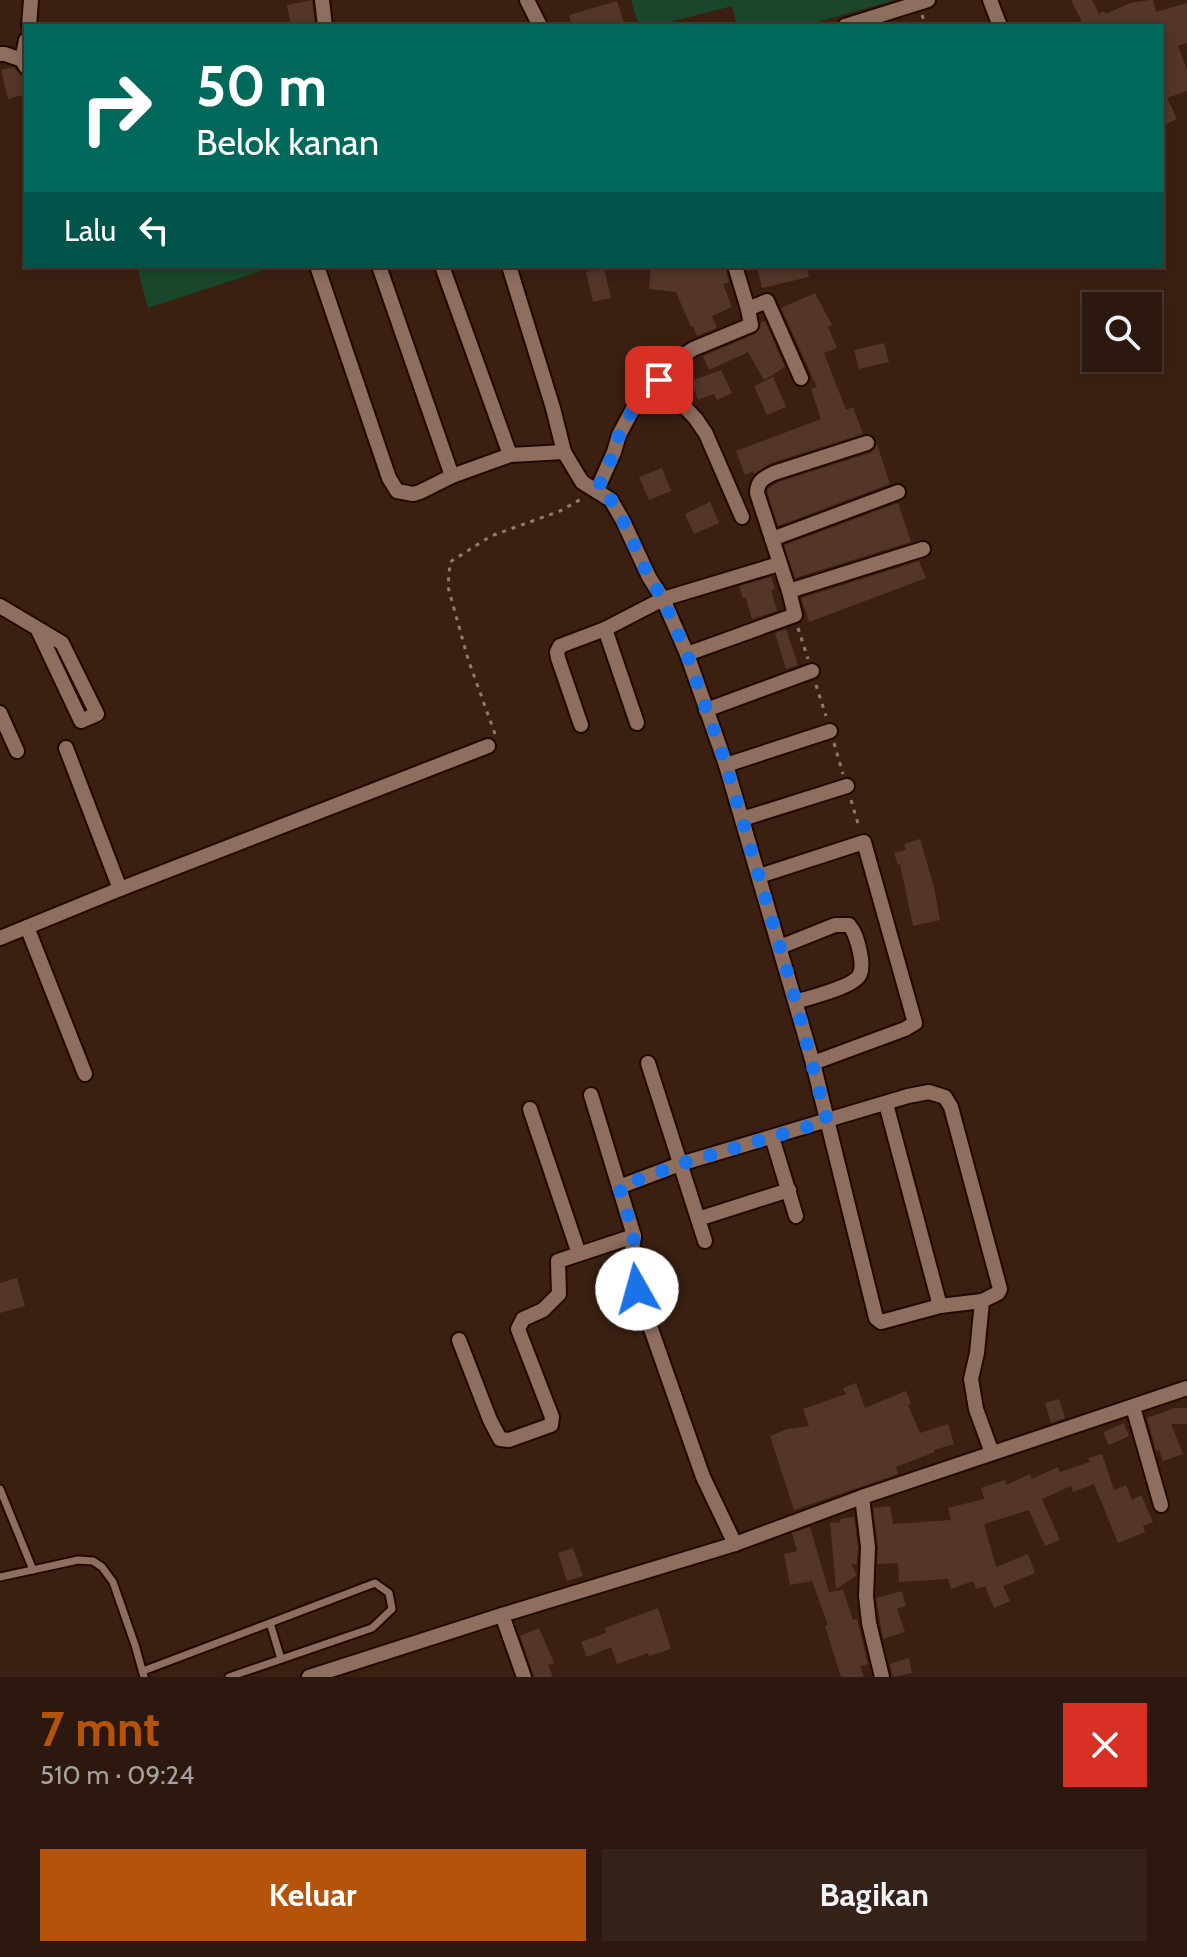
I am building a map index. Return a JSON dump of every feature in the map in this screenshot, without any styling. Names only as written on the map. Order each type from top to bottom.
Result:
[{"type":"street","points":[[29,24],[31,0]]},
{"type":"street","points":[[322,0],[325,24]]},
{"type":"street","points":[[527,0],[539,24]]},
{"type":"street","points":[[851,24],[928,0]]},
{"type":"street","points":[[990,0],[999,24]]},
{"type":"street","points":[[0,54],[24,63]]},
{"type":"street","points":[[318,268],[393,487],[413,494],[510,455],[564,452]]},
{"type":"street","points":[[380,268],[452,476]]},
{"type":"street","points":[[443,268],[510,455]]},
{"type":"street","points":[[510,268],[564,452],[582,482],[611,500],[623,521],[687,654],[726,765],[813,1063],[827,1121],[878,1321],[940,1306],[982,1301],[1000,1289],[949,1103],[945,1097],[929,1092],[908,1096],[886,1104],[827,1121],[772,1137],[680,1164],[619,1187]]},
{"type":"street","points":[[597,490],[635,405],[678,359],[693,349],[751,325],[736,268]]},
{"type":"street","points":[[748,309],[767,301],[801,378]]},
{"type":"street","points":[[659,380],[706,434],[742,517]]},
{"type":"street","points":[[687,654],[795,615],[757,485],[774,473],[867,443]]},
{"type":"street","points":[[772,539],[898,492]]},
{"type":"street","points":[[789,591],[923,549]]},
{"type":"street","points":[[581,725],[558,658],[560,646],[605,629],[663,599],[779,564]]},
{"type":"street","points":[[0,606],[62,643],[97,714],[81,721],[38,630]]},
{"type":"street","points":[[605,629],[637,723]]},
{"type":"street","points":[[706,710],[812,671]]},
{"type":"street","points":[[0,713],[17,751]]},
{"type":"street","points":[[726,765],[830,731]]},
{"type":"street","points":[[0,938],[488,746]]},
{"type":"street","points":[[66,748],[120,889]]},
{"type":"street","points":[[742,819],[847,786]]},
{"type":"street","points":[[759,876],[864,842],[915,1023],[813,1063]]},
{"type":"street","points":[[780,947],[835,925],[849,925],[855,933],[861,954],[862,971],[859,977],[838,988],[796,1002]]},
{"type":"street","points":[[27,927],[85,1074]]},
{"type":"street","points":[[648,1063],[705,1241]]},
{"type":"street","points":[[591,1095],[634,1236],[631,1257],[637,1289],[703,1477],[735,1544]]},
{"type":"street","points":[[886,1104],[940,1306]]},
{"type":"street","points":[[530,1109],[579,1254]]},
{"type":"street","points":[[772,1137],[796,1216]]},
{"type":"street","points":[[698,1219],[789,1190]]},
{"type":"street","points":[[459,1340],[500,1439],[509,1440],[551,1425],[552,1417],[518,1329],[523,1319],[543,1310],[559,1294],[558,1261],[634,1236]]},
{"type":"street","points":[[982,1301],[971,1379],[976,1409],[992,1453]]},
{"type":"street","points":[[309,1677],[735,1544],[862,1497],[1187,1388]]},
{"type":"street","points":[[1133,1407],[1161,1505]]},
{"type":"street","points":[[862,1497],[868,1547],[866,1596],[882,1677]]},
{"type":"street","points":[[502,1615],[524,1677]]},
{"type":"lane","points":[[0,1489],[33,1570]]},
{"type":"lane","points":[[0,1577],[78,1560],[93,1561],[102,1567],[113,1582],[143,1674],[375,1583],[389,1593],[392,1609],[372,1628],[229,1677]]},
{"type":"lane","points":[[270,1623],[281,1659]]},
{"type":"path","points":[[488,746],[496,739],[495,734],[468,659],[448,587],[450,562],[491,536],[560,511],[597,490]]},
{"type":"green space","points":[[631,0],[895,0],[810,24],[736,24],[732,6],[662,24],[638,24]]},
{"type":"green space","points":[[138,268],[271,268],[148,308]]},
{"type":"building","points":[[312,0],[315,24],[291,24],[287,5]]},
{"type":"building","points":[[1071,0],[1092,0],[1099,14],[1130,3],[1150,0],[1153,0],[1156,12],[1187,3],[1187,43],[1178,46],[1187,70],[1187,91],[1167,98],[1177,119],[1164,125],[1164,24],[1078,24],[1082,22]]},
{"type":"building","points":[[617,1],[624,24],[571,24],[569,15]]},
{"type":"building","points":[[13,67],[22,76],[24,95],[8,99],[1,70]]},
{"type":"building","points":[[604,268],[611,298],[593,302],[586,272]]},
{"type":"building","points":[[651,268],[726,268],[729,282],[723,284],[732,307],[712,316],[717,328],[697,336],[676,292],[649,289]]},
{"type":"building","points":[[757,268],[807,268],[809,277],[762,288]]},
{"type":"building","points":[[815,293],[832,325],[828,327],[837,348],[824,353],[846,410],[853,407],[863,434],[771,463],[754,474],[753,471],[745,475],[736,451],[821,419],[811,389],[817,387],[781,308]]},
{"type":"building","points":[[765,321],[785,367],[764,380],[748,352],[709,370],[703,356],[755,334]]},
{"type":"building","points":[[884,343],[889,362],[859,369],[854,350]]},
{"type":"building","points":[[721,370],[732,393],[717,400],[714,394],[698,400],[691,381]]},
{"type":"building","points":[[773,377],[786,407],[767,415],[754,386]]},
{"type":"building","points":[[877,444],[890,484],[778,526],[767,492],[769,488],[778,482],[870,453]]},
{"type":"building","points":[[662,468],[671,491],[649,500],[639,477]]},
{"type":"building","points":[[710,502],[719,523],[694,534],[685,514]]},
{"type":"building","points":[[898,503],[911,542],[795,578],[784,545]]},
{"type":"building","points":[[919,561],[926,578],[809,622],[801,598]]},
{"type":"building","points":[[771,577],[777,611],[752,619],[739,586]]},
{"type":"building","points":[[786,629],[798,665],[786,669],[775,633]]},
{"type":"building","points":[[920,839],[940,920],[913,926],[900,864],[894,853],[906,850],[904,844]]},
{"type":"building","points":[[17,1278],[25,1306],[0,1313],[0,1283]]},
{"type":"building","points":[[856,1383],[865,1408],[906,1391],[911,1404],[908,1405],[920,1433],[948,1424],[954,1444],[896,1467],[898,1474],[794,1510],[770,1436],[809,1426],[803,1409],[846,1394],[843,1388]]},
{"type":"building","points":[[1059,1399],[1065,1418],[1051,1423],[1045,1403]]},
{"type":"building","points":[[1174,1408],[1187,1408],[1187,1424],[1171,1424],[1183,1454],[1163,1461],[1159,1450],[1156,1451],[1147,1418]]},
{"type":"building","points":[[1124,1423],[1129,1436],[1109,1445],[1103,1432]]},
{"type":"building","points":[[1102,1454],[1114,1490],[1126,1485],[1132,1500],[1141,1495],[1153,1522],[1143,1526],[1145,1532],[1118,1543],[1094,1484],[1073,1492],[1071,1486],[1042,1499],[1060,1540],[1045,1546],[1029,1510],[984,1524],[996,1567],[1028,1554],[1035,1573],[1003,1586],[1010,1601],[994,1608],[985,1586],[976,1589],[973,1581],[951,1589],[948,1579],[899,1582],[898,1563],[877,1564],[873,1508],[890,1506],[893,1524],[951,1520],[948,1508],[984,1499],[981,1488],[1005,1480],[1006,1485],[1030,1474],[1032,1479],[1058,1467],[1060,1472],[1090,1462],[1088,1458]]},
{"type":"building","points":[[854,1517],[857,1564],[851,1564],[857,1575],[836,1589],[830,1523]]},
{"type":"building","points":[[810,1527],[829,1592],[843,1590],[853,1620],[857,1619],[868,1664],[860,1666],[864,1677],[841,1677],[825,1626],[828,1625],[812,1581],[790,1585],[784,1554],[797,1551],[792,1533]]},
{"type":"building","points":[[573,1548],[583,1576],[567,1581],[558,1553]]},
{"type":"building","points":[[902,1591],[906,1606],[897,1609],[905,1632],[883,1639],[876,1598]]},
{"type":"building","points":[[658,1608],[671,1649],[617,1664],[611,1647],[587,1657],[581,1642],[606,1633],[605,1628]]},
{"type":"building","points":[[539,1628],[554,1663],[548,1665],[553,1677],[534,1677],[520,1636]]},
{"type":"building","points":[[909,1658],[912,1673],[893,1677],[890,1664]]},
{"type":"route","points":[[637,1289],[631,1257],[634,1236],[619,1187],[680,1164],[827,1121],[796,1002],[726,765],[687,654],[623,521],[611,500],[597,490],[635,405],[659,380]]}]
